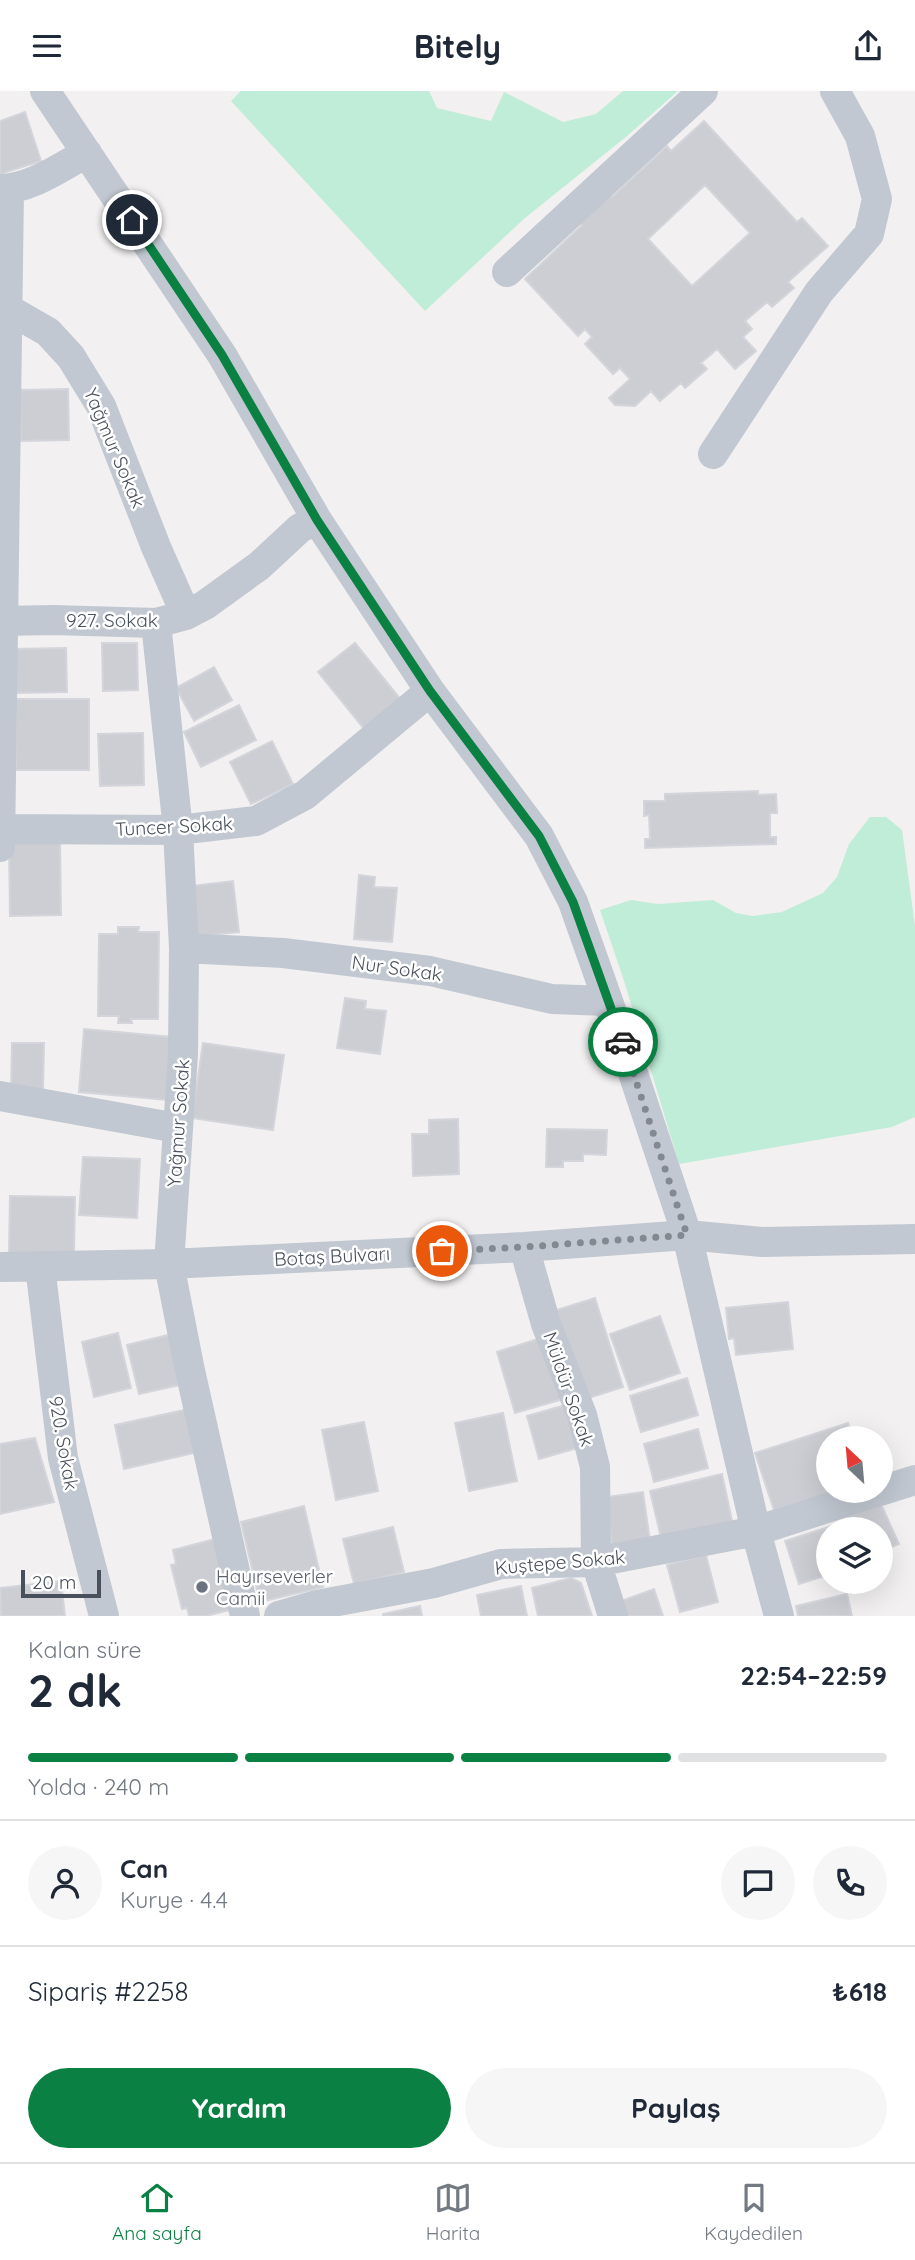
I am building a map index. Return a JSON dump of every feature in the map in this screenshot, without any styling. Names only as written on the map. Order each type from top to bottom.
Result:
[{"type":"street","points":[[45,91],[222,355],[317,520],[430,691],[539,836],[573,902],[687,1235],[756,1531],[779,1616]]},
{"type":"street","points":[[507,272],[703,91]]},
{"type":"street","points":[[713,454],[818,292],[869,234],[877,199],[860,136],[835,91]]},
{"type":"street","points":[[0,848],[8,309],[4,189],[34,181],[87,153]]},
{"type":"street","name":"Yağmur Sokak","points":[[8,309],[48,332],[71,357],[101,406],[156,547],[187,615]]},
{"type":"street","name":"927. Sokak","points":[[2,621],[156,623],[187,615],[259,566],[300,528],[317,520]]},
{"type":"street","name":"Yağmur Sokak","points":[[156,623],[178,830],[184,948],[183,1053],[169,1264],[245,1616]]},
{"type":"street","name":"Tuncer Sokak","points":[[0,829],[178,830],[256,821],[305,795],[430,691]]},
{"type":"street","name":"Nur Sokak","points":[[184,948],[283,953],[430,971],[552,999],[607,1001]]},
{"type":"street","points":[[0,1096],[177,1128]]},
{"type":"street","name":"Botaş Bulvarı","points":[[0,1267],[169,1264],[524,1247],[687,1235],[762,1242],[915,1238]]},
{"type":"street","name":"Müldür Sokak","points":[[524,1247],[546,1325],[582,1416],[595,1467],[596,1562],[613,1616]]},
{"type":"street","name":"920. Sokak","points":[[40,1266],[63,1458],[104,1616]]},
{"type":"street","name":"Kuştepe Sokak","points":[[893,1487],[915,1480]]},
{"type":"street","name":"Kuştepe Sokak","points":[[279,1616],[317,1605],[434,1583],[501,1565],[596,1562],[756,1531],[843,1503]]},
{"type":"green space","points":[[241,91],[429,91],[437,108],[491,121],[504,92],[563,122],[596,114],[623,91],[678,91],[525,218],[425,311],[231,101]]},
{"type":"green space","points":[[870,817],[886,817],[902,830],[915,926],[915,1117],[892,1127],[679,1164],[600,910],[631,900],[658,904],[713,900],[736,913],[753,916],[782,912],[823,893],[837,877],[849,844]]},
{"type":"building","points":[[25,112],[41,161],[0,174],[0,121]]},
{"type":"building","points":[[704,121],[797,222],[802,218],[828,246],[788,282],[794,288],[772,307],[767,302],[745,321],[752,329],[743,337],[756,351],[735,369],[717,349],[701,363],[707,369],[685,388],[681,383],[660,401],[651,391],[635,406],[615,405],[609,398],[630,379],[620,368],[613,374],[585,344],[592,337],[585,329],[578,336],[525,279],[582,225],[578,221],[608,194],[612,197],[667,146],[671,151]],"holes":[[[705,185],[750,233],[692,286],[648,239]]]},
{"type":"building","points":[[68,389],[69,440],[21,441],[20,390]]},
{"type":"building","points":[[102,643],[137,643],[138,690],[103,691]]},
{"type":"building","points":[[355,643],[402,701],[365,730],[318,672]]},
{"type":"building","points":[[66,648],[67,692],[14,693],[13,649]]},
{"type":"building","points":[[214,667],[232,700],[194,721],[176,688]]},
{"type":"building","points":[[16,699],[89,699],[89,770],[16,770]]},
{"type":"building","points":[[239,705],[256,740],[201,767],[184,732]]},
{"type":"building","points":[[143,733],[144,785],[100,786],[98,734]]},
{"type":"building","points":[[272,741],[293,784],[251,804],[230,762]]},
{"type":"building","points":[[758,791],[758,795],[776,794],[777,813],[770,813],[770,837],[776,837],[776,844],[645,848],[645,839],[650,839],[649,815],[644,816],[644,801],[665,801],[665,794]]},
{"type":"building","points":[[60,839],[61,915],[10,916],[9,840]]},
{"type":"building","points":[[359,875],[375,877],[374,887],[397,888],[392,942],[354,939]]},
{"type":"building","points":[[233,881],[239,932],[197,936],[191,886]]},
{"type":"building","points":[[118,927],[139,927],[138,932],[159,932],[158,1019],[131,1019],[132,1023],[118,1023],[119,1016],[98,1016],[99,934],[118,934]]},
{"type":"building","points":[[345,998],[366,1001],[365,1009],[386,1011],[380,1054],[337,1048]]},
{"type":"building","points":[[84,1029],[172,1037],[167,1100],[79,1092]]},
{"type":"building","points":[[12,1043],[44,1043],[43,1089],[11,1088]]},
{"type":"building","points":[[203,1043],[284,1055],[273,1130],[192,1118]]},
{"type":"building","points":[[458,1119],[459,1174],[413,1176],[412,1134],[429,1134],[429,1120]]},
{"type":"building","points":[[547,1129],[607,1130],[606,1155],[583,1154],[583,1161],[563,1161],[563,1167],[546,1167]]},
{"type":"building","points":[[83,1157],[140,1159],[137,1218],[79,1215]]},
{"type":"building","points":[[10,1196],[75,1197],[74,1254],[9,1253]]},
{"type":"building","points":[[595,1298],[623,1387],[582,1400],[554,1311]]},
{"type":"building","points":[[788,1302],[793,1349],[736,1355],[734,1338],[729,1339],[726,1308]]},
{"type":"building","points":[[660,1316],[680,1373],[630,1390],[610,1334]]},
{"type":"building","points":[[118,1333],[131,1388],[94,1397],[82,1342]]},
{"type":"building","points":[[172,1334],[184,1384],[139,1394],[127,1345]]},
{"type":"building","points":[[544,1337],[563,1399],[515,1413],[497,1352]]},
{"type":"building","points":[[687,1378],[698,1415],[641,1432],[630,1396]]},
{"type":"building","points":[[569,1404],[581,1447],[539,1459],[527,1416]]},
{"type":"building","points":[[189,1409],[198,1452],[124,1469],[115,1425]]},
{"type":"building","points":[[503,1413],[517,1481],[469,1491],[455,1423]]},
{"type":"building","points":[[364,1422],[378,1491],[336,1500],[322,1430]]},
{"type":"building","points":[[698,1429],[708,1468],[654,1482],[644,1444]]},
{"type":"building","points":[[816,1433],[816,1497],[774,1510],[755,1453]]},
{"type":"building","points":[[35,1438],[54,1502],[0,1514],[0,1444]]},
{"type":"building","points":[[722,1474],[733,1525],[662,1542],[650,1491]]},
{"type":"building","points":[[643,1492],[650,1541],[612,1546],[606,1497]]},
{"type":"building","points":[[880,1503],[887,1517],[849,1517]]},
{"type":"building","points":[[304,1506],[323,1587],[260,1602],[241,1522]]},
{"type":"building","points":[[393,1527],[404,1572],[354,1584],[343,1539]]},
{"type":"building","points":[[816,1531],[816,1579],[799,1584],[785,1541]]},
{"type":"building","points":[[893,1531],[899,1544],[893,1547]]},
{"type":"building","name":"Hayırseverler Camii","points":[[215,1539],[233,1609],[206,1616],[189,1616],[187,1608],[182,1609],[171,1565],[176,1564],[173,1550]]},
{"type":"building","points":[[706,1555],[718,1602],[680,1612],[667,1565]]},
{"type":"building","points":[[571,1578],[581,1583],[592,1616],[538,1616],[532,1588]]},
{"type":"building","points":[[61,1581],[65,1616],[1,1616],[0,1588]]},
{"type":"building","points":[[521,1586],[527,1616],[481,1616],[477,1595]]},
{"type":"building","points":[[654,1589],[663,1616],[626,1616],[621,1601]]},
{"type":"building","points":[[847,1594],[852,1616],[798,1616],[796,1606]]},
{"type":"building","points":[[420,1606],[422,1616],[383,1616],[383,1614]]},
{"type":"way so far","points":[[442,1251],[687,1235],[623,1042]]},
{"type":"place","name":"Hayırseverler Camii","points":[[202,1587]]},
{"type":"route","points":[[132,220],[222,355],[317,520],[440,706],[539,836],[573,902],[623,1042]]}]
